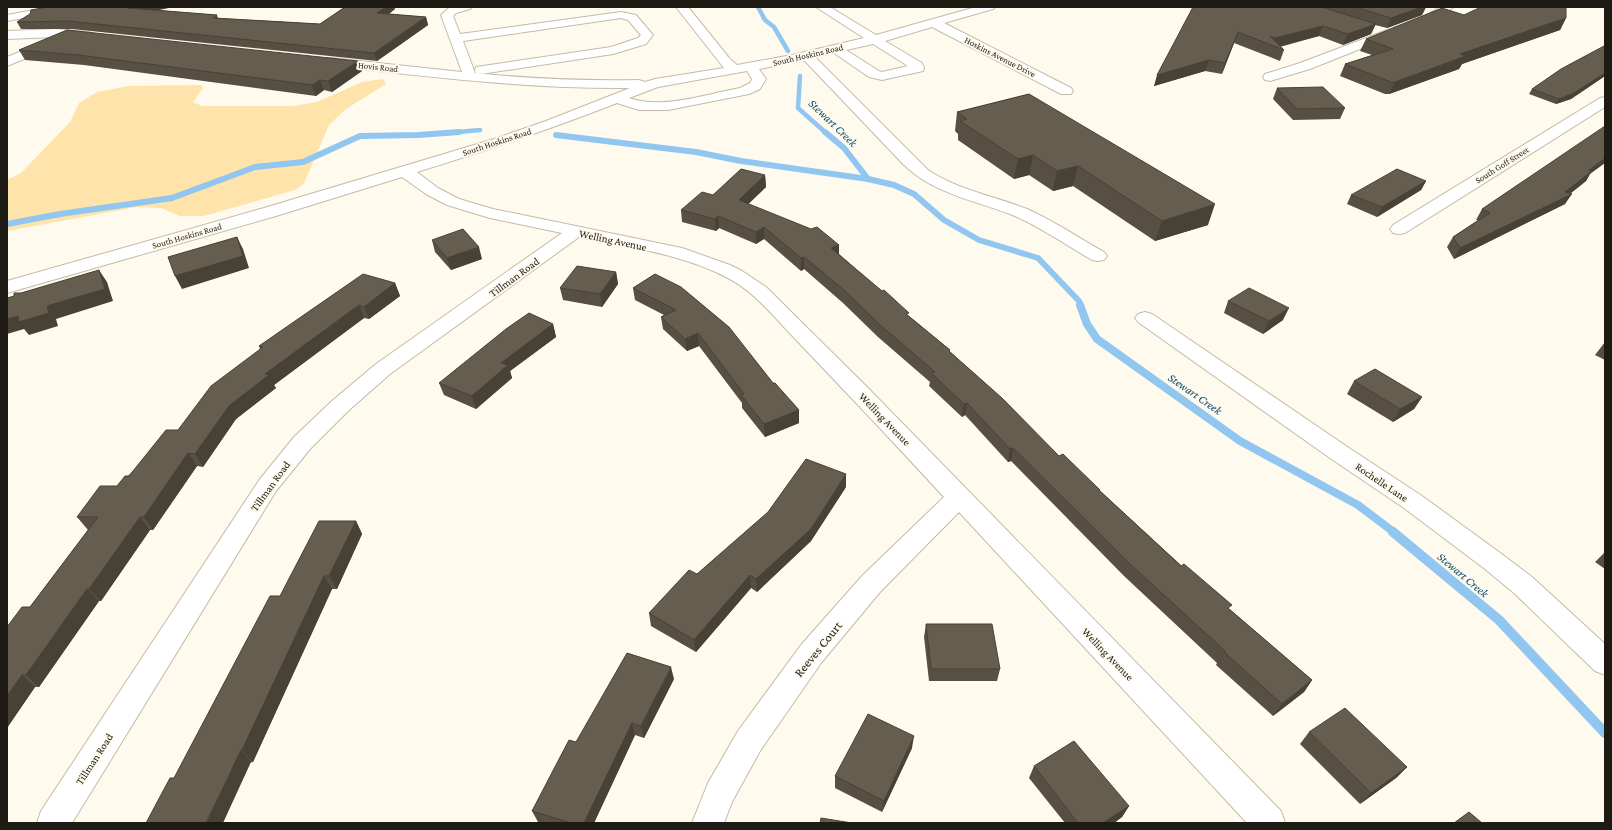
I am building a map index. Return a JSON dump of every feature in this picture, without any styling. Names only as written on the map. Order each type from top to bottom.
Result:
[{"type":"street","points":[[9,11],[69,7]]},
{"type":"street","points":[[456,38],[621,15],[632,18],[647,35],[642,41],[612,50],[469,74],[447,15],[452,10],[466,7]]},
{"type":"street","points":[[682,7],[730,66]]},
{"type":"street","points":[[822,7],[918,68],[882,76],[874,74],[836,49]]},
{"type":"street","name":"South Hoskins Road","points":[[7,287],[263,214],[514,137],[655,83],[699,77],[730,66],[751,67],[807,56],[873,40],[989,7]]},
{"type":"street","points":[[1270,77],[1305,66],[1431,17],[1443,8]]},
{"type":"street","name":"Hoskins Avenue Drive","points":[[934,23],[1066,91]]},
{"type":"street","points":[[1374,29],[1388,34]]},
{"type":"street","points":[[7,35],[72,34],[104,38]]},
{"type":"street","points":[[7,62],[72,34]]},
{"type":"street","points":[[807,56],[834,68],[862,114],[923,174],[952,190],[1022,213],[1098,256]]},
{"type":"street","name":"Hovis Road","points":[[319,60],[566,84],[655,83]]},
{"type":"street","points":[[834,68],[857,63]]},
{"type":"street","points":[[655,83],[649,74],[730,66]]},
{"type":"street","points":[[617,98],[639,106],[668,106],[744,91],[755,86],[759,79],[751,67]]},
{"type":"street","points":[[699,77],[716,97]]},
{"type":"street","name":"South Goff Street","points":[[1399,229],[1605,101]]},
{"type":"street","name":"Welling Avenue","points":[[406,171],[432,192],[453,202],[490,213],[676,252],[709,263],[736,275],[759,290],[860,393],[1269,823]]},
{"type":"street","name":"Tillman Road","points":[[53,823],[268,485],[302,443],[340,406],[383,369],[576,232]]},
{"type":"street","name":"Rochelle Lane","points":[[1145,318],[1338,452],[1413,502],[1494,562],[1523,585],[1605,662]]},
{"type":"street","name":"Reeves Court","points":[[708,823],[719,794],[750,741],[811,654],[871,584],[959,497]]},
{"type":"shaded area","points":[[383,79],[386,84],[346,109],[329,125],[304,183],[295,190],[204,216],[180,216],[161,208],[137,207],[7,231],[7,180],[21,173],[70,122],[79,103],[97,92],[129,86],[201,85],[203,88],[193,102],[202,106],[293,106],[317,102],[362,82]]},
{"type":"building","points":[[48,7],[133,7],[128,8],[217,15],[213,18],[320,24],[345,7],[386,7],[377,13],[426,17],[374,53],[68,21],[17,22],[30,14],[31,10]]},
{"type":"building","points":[[1193,7],[1322,7],[1376,24],[1348,34],[1323,26],[1275,38],[1270,36],[1284,50],[1238,32],[1225,63],[1209,60],[1157,75]]},
{"type":"building","points":[[1355,7],[1422,7],[1391,18]]},
{"type":"building","points":[[1481,7],[1566,7],[1566,18],[1460,54],[1466,56],[1395,82],[1391,82],[1345,64],[1393,49],[1366,39],[1442,8],[1464,15]]},
{"type":"building","points":[[67,30],[358,61],[328,81],[320,80],[312,85],[78,55],[19,50]]},
{"type":"building","points":[[1604,46],[1605,73],[1574,93],[1559,99],[1532,89],[1561,69]]},
{"type":"building","points":[[1323,87],[1345,108],[1297,109],[1277,88]]},
{"type":"building","points":[[1029,94],[1215,204],[1162,221],[1078,166],[1057,171],[1033,155],[1018,159],[960,121],[967,119],[957,112]]},
{"type":"building","points":[[1605,126],[1605,158],[1589,170],[1592,171],[1565,192],[1572,194],[1460,248],[1453,237],[1490,213],[1482,209]]},
{"type":"building","points":[[741,169],[765,175],[739,200],[811,229],[817,227],[839,245],[831,248],[882,291],[884,290],[909,313],[906,314],[950,350],[949,351],[1002,398],[1059,456],[1063,454],[1099,490],[1181,566],[1184,564],[1232,605],[1228,608],[1312,680],[1282,704],[1129,563],[1013,448],[1010,449],[967,403],[964,404],[931,373],[935,372],[879,324],[844,290],[804,257],[801,258],[764,227],[756,232],[718,216],[715,219],[681,210],[702,192],[713,195]]},
{"type":"building","points":[[1397,169],[1426,181],[1382,207],[1351,195]]},
{"type":"building","points":[[463,229],[479,247],[447,258],[432,240]]},
{"type":"building","points":[[237,237],[243,256],[175,276],[168,257]]},
{"type":"building","points":[[577,266],[616,272],[600,294],[560,288]]},
{"type":"building","points":[[99,270],[105,289],[47,306],[49,313],[19,322],[18,316],[7,319],[7,298],[14,296],[14,293],[21,293]]},
{"type":"building","points":[[363,274],[395,283],[364,307],[359,305],[265,374],[269,375],[229,406],[195,454],[188,453],[144,517],[140,517],[26,675],[22,675],[7,696],[7,627],[22,607],[30,607],[98,517],[77,517],[100,486],[117,486],[125,476],[129,476],[166,430],[178,430],[211,386],[263,347],[259,346]]},
{"type":"building","points":[[655,274],[681,287],[729,327],[773,383],[775,383],[799,410],[764,424],[741,395],[744,394],[698,333],[685,339],[661,317],[676,310],[633,288]]},
{"type":"building","points":[[1249,288],[1289,308],[1269,321],[1228,301]]},
{"type":"building","points":[[529,313],[553,324],[501,363],[508,365],[472,396],[439,383],[506,329]]},
{"type":"building","points":[[1375,369],[1422,397],[1400,409],[1354,381]]},
{"type":"building","points":[[806,459],[846,474],[811,529],[756,579],[750,575],[694,640],[649,613],[689,570],[697,574],[768,512]]},
{"type":"building","points":[[319,521],[356,521],[329,576],[324,576],[206,823],[146,823],[170,778],[174,778],[270,596],[280,596]]},
{"type":"building","points":[[926,624],[992,624],[1000,669],[931,669]]},
{"type":"building","points":[[627,653],[671,667],[641,726],[632,723],[584,823],[571,823],[532,811],[569,740],[576,742]]},
{"type":"building","points":[[1345,708],[1407,767],[1371,793],[1309,732]]},
{"type":"building","points":[[868,714],[914,736],[884,801],[835,776]]},
{"type":"building","points":[[1074,741],[1129,806],[1103,823],[1078,823],[1034,766]]},
{"type":"building","points":[[1469,812],[1482,823],[1454,823]]},
{"type":"building","points":[[821,818],[852,823],[820,823]]},
{"type":"waterway","name":"Stewart Creek","points":[[758,7],[765,20],[774,27],[788,51]]},
{"type":"waterway","name":"Stewart Creek","points":[[800,76],[798,108],[826,133]]},
{"type":"waterway","points":[[454,132],[480,130]]},
{"type":"waterway","points":[[7,224],[60,214],[172,198],[255,167],[303,162],[360,136],[418,135],[454,132]]},
{"type":"waterway","points":[[447,133],[454,132]]},
{"type":"waterway","points":[[454,132],[459,132]]},
{"type":"waterway","name":"Stewart Creek","points":[[825,132],[844,148],[868,179]]},
{"type":"waterway","points":[[556,135],[696,152],[741,161],[868,179]]},
{"type":"waterway","name":"Stewart Creek","points":[[868,179],[894,185],[914,194],[944,220],[979,240],[1038,258],[1079,301],[1081,306]]},
{"type":"waterway","name":"Stewart Creek","points":[[1080,305],[1087,324],[1097,339],[1240,441],[1358,505],[1395,533]]},
{"type":"waterway","name":"Stewart Creek","points":[[1393,532],[1499,620],[1605,733]]}]
